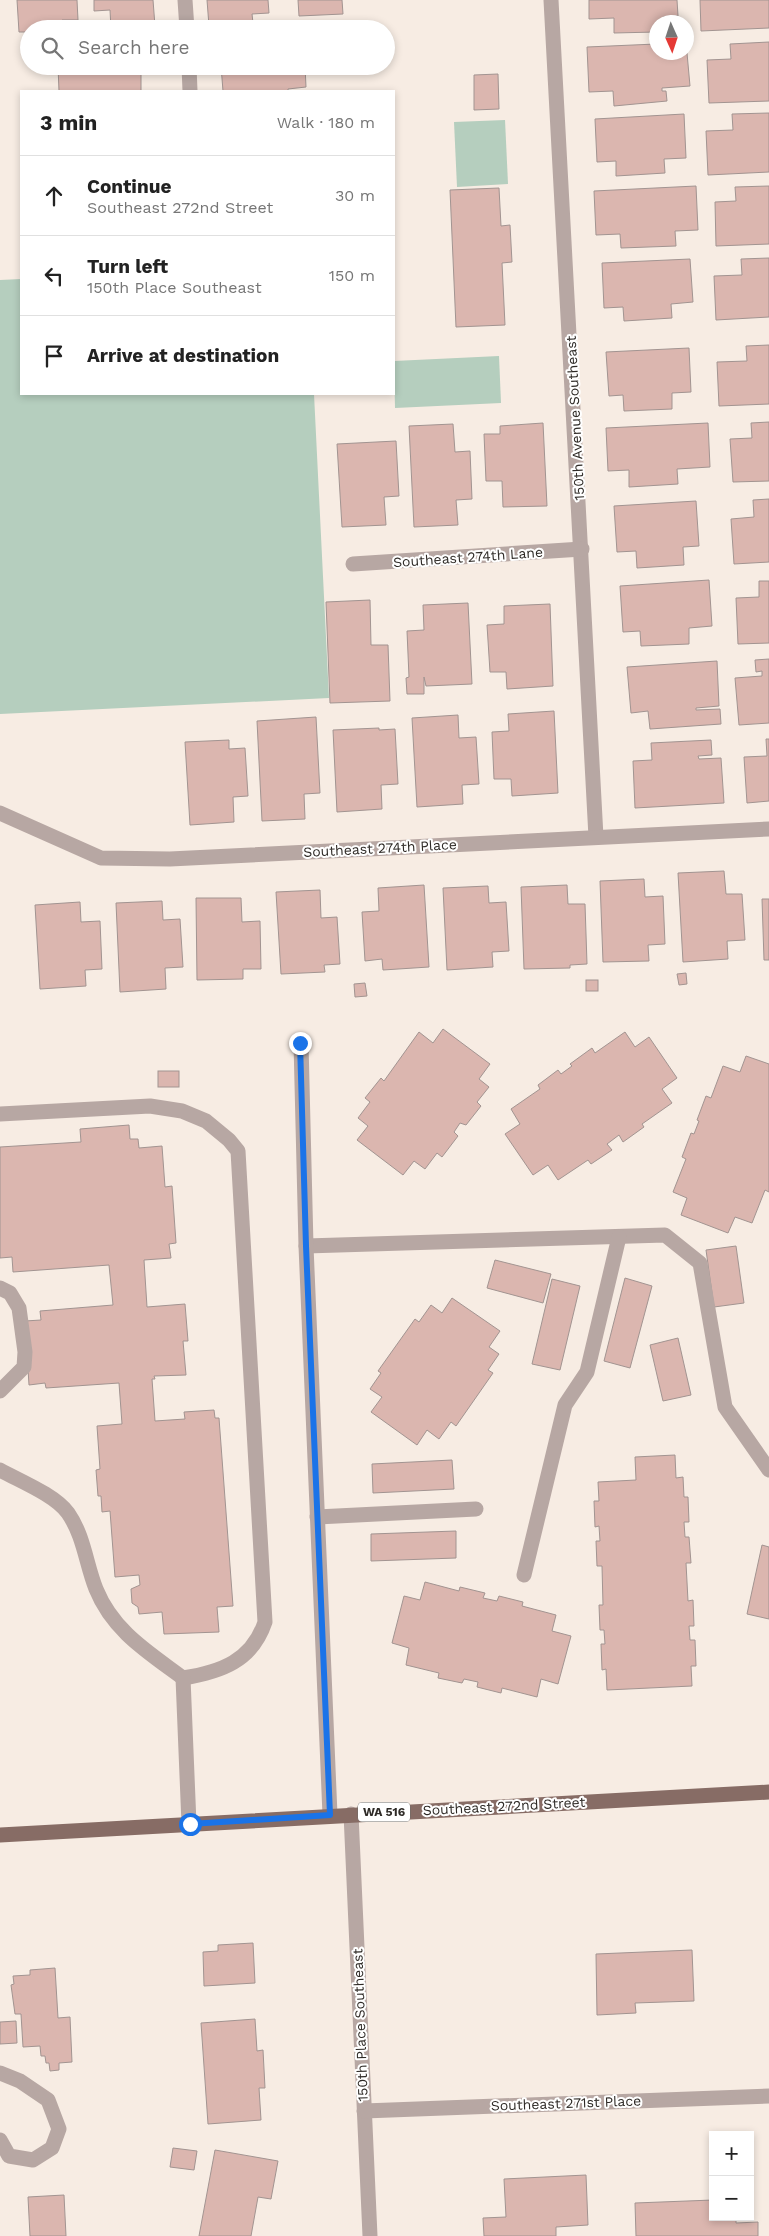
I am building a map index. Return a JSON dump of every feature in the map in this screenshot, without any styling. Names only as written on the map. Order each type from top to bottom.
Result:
[{"type":"main road","name":"Southeast 272nd Street","points":[[0,1835],[330,1815],[769,1792]]},
{"type":"street","points":[[185,0],[186,20]]},
{"type":"street","name":"150th Avenue Southeast","points":[[551,0],[596,837]]},
{"type":"street","points":[[189,75],[190,90]]},
{"type":"street","name":"Southeast 274th Lane","points":[[353,564],[582,550]]},
{"type":"street","name":"Southeast 274th Place","points":[[0,813],[102,858],[170,858],[769,829]]},
{"type":"street","points":[[300,1043],[306,1246],[330,1815]]},
{"type":"street","points":[[0,1114],[150,1106],[174,1110],[206,1121],[229,1140],[238,1151],[265,1622],[260,1637],[243,1657],[209,1674],[183,1678],[129,1639],[112,1617],[96,1590],[80,1535],[67,1513],[55,1501],[0,1470]]},
{"type":"street","points":[[306,1246],[665,1236],[700,1263],[725,1407],[769,1470]]},
{"type":"street","points":[[524,1575],[565,1405],[587,1372],[619,1237]]},
{"type":"street","points":[[0,1288],[10,1293],[19,1308],[26,1352],[24,1367],[0,1391]]},
{"type":"street","points":[[317,1517],[476,1509]]},
{"type":"street","points":[[183,1678],[190,1824]]},
{"type":"street","name":"150th Place Southeast","points":[[351,1814],[370,2236]]},
{"type":"street","points":[[0,2073],[20,2081],[48,2100],[59,2129],[52,2148],[33,2160],[9,2156],[0,2140]]},
{"type":"street","name":"Southeast 271st Place","points":[[364,2111],[769,2096]]},
{"type":"green space","points":[[505,120],[508,184],[457,187],[454,122]]},
{"type":"green space","points":[[20,279],[20,395],[314,395],[329,698],[0,714],[0,280]]},
{"type":"green space","points":[[499,356],[501,403],[395,408],[395,361]]},
{"type":"building","points":[[17,0],[77,0],[78,20],[20,20],[19,32]]},
{"type":"building","points":[[94,0],[153,0],[155,20],[111,20],[110,10],[94,11]]},
{"type":"building","points":[[207,0],[268,0],[269,13],[252,14],[253,20],[209,20]]},
{"type":"building","points":[[298,0],[342,0],[343,14],[299,16]]},
{"type":"building","points":[[589,0],[677,0],[678,15],[649,15],[649,32],[614,33],[614,18],[589,19]]},
{"type":"building","points":[[700,0],[769,0],[769,28],[701,31]]},
{"type":"building","points":[[769,42],[769,101],[709,103],[707,60],[731,59],[730,44]]},
{"type":"building","points":[[649,44],[649,60],[688,60],[690,86],[662,88],[662,91],[666,91],[667,101],[614,106],[613,91],[589,92],[587,47]]},
{"type":"building","points":[[498,74],[499,109],[474,110],[474,75]]},
{"type":"building","points":[[58,75],[141,75],[141,90],[59,90]]},
{"type":"building","points":[[222,75],[305,75],[306,87],[288,90],[223,90]]},
{"type":"building","points":[[769,113],[769,172],[708,175],[706,131],[733,130],[732,114]]},
{"type":"building","points":[[684,114],[686,158],[664,159],[665,173],[616,176],[616,161],[597,162],[595,119]]},
{"type":"building","points":[[696,186],[698,230],[675,231],[676,246],[621,248],[620,234],[596,235],[594,191]]},
{"type":"building","points":[[769,186],[769,244],[716,246],[715,202],[736,201],[735,187]]},
{"type":"building","points":[[499,188],[501,226],[510,225],[512,262],[502,263],[505,325],[456,327],[450,190]]},
{"type":"building","points":[[769,258],[769,317],[716,320],[714,276],[742,275],[741,259]]},
{"type":"building","points":[[690,259],[693,302],[671,304],[672,318],[624,321],[623,307],[604,308],[602,263]]},
{"type":"building","points":[[769,345],[769,404],[719,406],[717,362],[747,361],[746,346]]},
{"type":"building","points":[[689,348],[691,392],[672,393],[672,409],[624,411],[623,395],[609,396],[606,352]]},
{"type":"building","points":[[769,422],[769,481],[733,482],[730,439],[752,438],[751,423]]},
{"type":"building","points":[[543,423],[547,506],[503,507],[502,481],[486,481],[484,434],[500,434],[500,426]]},
{"type":"building","points":[[708,423],[710,467],[677,469],[678,484],[629,487],[629,470],[608,471],[606,428]]},
{"type":"building","points":[[453,424],[455,452],[470,451],[472,499],[456,500],[458,525],[414,527],[409,426]]},
{"type":"building","points":[[396,441],[399,496],[384,497],[386,525],[342,527],[337,444]]},
{"type":"building","points":[[769,499],[769,562],[734,564],[731,519],[754,517],[753,500]]},
{"type":"building","points":[[696,501],[699,546],[683,547],[684,565],[637,568],[636,551],[617,552],[614,506]]},
{"type":"building","points":[[709,580],[712,626],[689,628],[689,644],[641,646],[640,631],[623,632],[620,586]]},
{"type":"building","points":[[759,581],[769,581],[769,643],[738,644],[736,598],[759,597]]},
{"type":"building","points":[[370,600],[371,645],[388,645],[390,701],[330,703],[326,602]]},
{"type":"building","points":[[468,603],[472,684],[426,686],[424,677],[424,694],[407,694],[406,678],[409,677],[407,631],[424,630],[423,605]]},
{"type":"building","points":[[550,604],[553,686],[507,689],[506,672],[490,672],[487,625],[504,624],[504,606]]},
{"type":"building","points":[[769,659],[769,723],[739,725],[735,678],[762,676],[762,671],[756,672],[755,660]]},
{"type":"building","points":[[717,661],[719,706],[696,708],[696,710],[720,709],[721,724],[650,729],[648,711],[631,713],[627,667]]},
{"type":"building","points":[[554,711],[558,793],[512,796],[511,779],[494,779],[492,732],[509,731],[508,714]]},
{"type":"building","points":[[458,715],[459,738],[476,737],[479,784],[462,785],[463,804],[417,807],[412,718]]},
{"type":"building","points":[[316,717],[320,793],[304,794],[305,819],[262,821],[257,721]]},
{"type":"building","points":[[379,728],[379,730],[395,729],[398,784],[381,785],[382,809],[337,812],[333,730]]},
{"type":"building","points":[[766,739],[769,739],[769,801],[747,803],[744,757],[767,756]]},
{"type":"building","points":[[229,740],[229,749],[245,748],[248,796],[233,797],[234,822],[190,825],[185,742]]},
{"type":"building","points":[[711,740],[712,755],[698,756],[699,759],[721,758],[724,803],[635,808],[633,761],[652,760],[651,743]]},
{"type":"building","points":[[724,871],[726,894],[742,894],[745,940],[727,941],[728,959],[683,962],[678,873]]},
{"type":"building","points":[[644,879],[645,897],[663,896],[665,944],[648,945],[649,961],[603,962],[600,881]]},
{"type":"building","points":[[424,885],[429,967],[383,970],[382,959],[365,961],[362,912],[379,911],[378,888]]},
{"type":"building","points":[[567,885],[568,904],[585,904],[587,964],[570,965],[570,968],[524,969],[521,887]]},
{"type":"building","points":[[488,886],[489,903],[506,902],[509,951],[492,952],[493,967],[447,970],[443,888]]},
{"type":"building","points":[[320,890],[321,918],[337,917],[340,964],[324,965],[325,972],[281,974],[276,892]]},
{"type":"building","points":[[196,898],[241,898],[242,922],[260,921],[261,969],[243,969],[243,979],[197,980]]},
{"type":"building","points":[[762,899],[769,899],[769,960],[764,960]]},
{"type":"building","points":[[162,901],[163,920],[180,919],[183,967],[165,968],[166,989],[120,992],[116,903]]},
{"type":"building","points":[[80,902],[81,922],[100,921],[102,969],[85,970],[86,986],[40,989],[35,905]]},
{"type":"building","points":[[686,973],[687,984],[679,985],[677,974]]},
{"type":"building","points":[[586,980],[598,980],[598,991],[586,991]]},
{"type":"building","points":[[365,983],[367,996],[355,997],[354,984]]},
{"type":"building","points":[[443,1029],[490,1064],[479,1079],[489,1087],[477,1102],[481,1106],[466,1125],[460,1123],[454,1132],[458,1136],[442,1157],[437,1153],[425,1169],[414,1161],[403,1175],[357,1140],[368,1126],[358,1118],[370,1102],[365,1098],[381,1078],[384,1081],[419,1032],[433,1043]]},
{"type":"building","points":[[625,1032],[635,1047],[649,1037],[677,1078],[662,1089],[672,1103],[642,1124],[644,1127],[623,1142],[619,1135],[607,1144],[612,1150],[591,1164],[588,1160],[558,1180],[548,1165],[533,1175],[505,1134],[520,1124],[511,1109],[540,1089],[538,1085],[558,1070],[561,1074],[572,1066],[570,1064],[592,1048],[595,1053]]},
{"type":"building","points":[[746,1056],[769,1064],[769,1192],[765,1190],[752,1223],[735,1217],[728,1233],[681,1215],[687,1198],[673,1192],[686,1159],[682,1157],[691,1133],[694,1134],[706,1096],[711,1098],[723,1066],[740,1072]]},
{"type":"building","points":[[158,1071],[179,1071],[179,1087],[158,1087]]},
{"type":"building","points":[[129,1125],[130,1139],[138,1139],[139,1148],[162,1146],[165,1187],[172,1186],[176,1243],[169,1244],[171,1258],[144,1260],[147,1307],[185,1304],[188,1341],[183,1341],[186,1375],[154,1376],[155,1379],[152,1379],[155,1421],[185,1419],[184,1412],[214,1410],[215,1418],[219,1418],[233,1606],[217,1607],[219,1632],[164,1634],[162,1612],[139,1614],[138,1607],[132,1603],[131,1589],[140,1585],[139,1575],[115,1577],[110,1511],[102,1512],[101,1496],[98,1496],[96,1470],[100,1469],[97,1426],[122,1424],[119,1383],[46,1388],[45,1383],[29,1385],[25,1321],[41,1320],[40,1311],[113,1305],[109,1265],[13,1272],[12,1257],[0,1258],[0,1147],[81,1142],[80,1129]]},
{"type":"building","points":[[736,1246],[744,1303],[714,1307],[706,1250]]},
{"type":"building","points":[[495,1260],[551,1274],[543,1303],[487,1288]]},
{"type":"building","points":[[625,1278],[652,1286],[630,1368],[604,1361]]},
{"type":"building","points":[[552,1279],[580,1286],[560,1370],[532,1364]]},
{"type":"building","points":[[452,1298],[500,1331],[489,1347],[499,1354],[488,1370],[493,1373],[456,1426],[451,1422],[439,1439],[427,1430],[417,1445],[371,1412],[382,1397],[370,1389],[381,1373],[378,1371],[415,1319],[419,1322],[431,1305],[442,1313]]},
{"type":"building","points":[[678,1338],[691,1395],[663,1401],[650,1345]]},
{"type":"building","points":[[675,1455],[676,1478],[683,1477],[684,1497],[688,1497],[689,1522],[684,1522],[685,1537],[689,1537],[691,1563],[686,1563],[688,1601],[693,1600],[694,1626],[689,1626],[690,1640],[695,1640],[696,1666],[691,1666],[692,1686],[607,1690],[606,1669],[602,1670],[601,1644],[605,1644],[604,1630],[600,1630],[599,1605],[603,1605],[602,1566],[597,1566],[596,1541],[600,1541],[599,1526],[595,1527],[594,1501],[599,1501],[598,1482],[636,1480],[635,1457]]},
{"type":"building","points":[[452,1460],[454,1489],[373,1493],[372,1464]]},
{"type":"building","points":[[456,1531],[456,1558],[371,1561],[371,1534]]},
{"type":"building","points":[[762,1545],[769,1547],[769,1619],[747,1614]]},
{"type":"building","points":[[425,1582],[459,1591],[460,1587],[485,1593],[483,1598],[497,1601],[499,1596],[523,1602],[522,1606],[556,1615],[552,1631],[571,1636],[558,1684],[541,1679],[537,1697],[502,1688],[501,1693],[477,1687],[478,1682],[464,1679],[462,1683],[438,1678],[439,1673],[406,1665],[409,1648],[392,1643],[404,1596],[420,1600]]},
{"type":"building","points":[[253,1943],[255,1983],[204,1986],[203,1952],[218,1951],[218,1945]]},
{"type":"building","points":[[692,1950],[694,2001],[635,2003],[636,2013],[597,2015],[596,1954]]},
{"type":"building","points":[[55,1968],[58,2018],[70,2017],[72,2062],[59,2063],[59,2070],[50,2071],[49,2063],[46,2063],[45,2056],[41,2056],[40,2046],[23,2047],[21,2014],[15,2014],[11,1985],[14,1984],[13,1976],[30,1975],[30,1970]]},
{"type":"building","points":[[255,2019],[257,2051],[263,2050],[265,2088],[259,2088],[261,2120],[208,2124],[201,2023]]},
{"type":"building","points":[[16,2021],[17,2043],[0,2044],[0,2022]]},
{"type":"building","points":[[173,2148],[197,2151],[194,2170],[170,2167]]},
{"type":"building","points":[[215,2150],[278,2161],[271,2199],[258,2197],[251,2236],[199,2236]]},
{"type":"building","points":[[586,2175],[588,2225],[556,2227],[556,2236],[484,2236],[483,2218],[506,2217],[504,2179]]},
{"type":"building","points":[[64,2195],[66,2236],[30,2236],[28,2197]]},
{"type":"building","points":[[709,2200],[709,2221],[758,2222],[758,2236],[636,2236],[635,2203]]},
{"type":"route","points":[[190,1824],[330,1815],[306,1246],[300,1043]]}]
